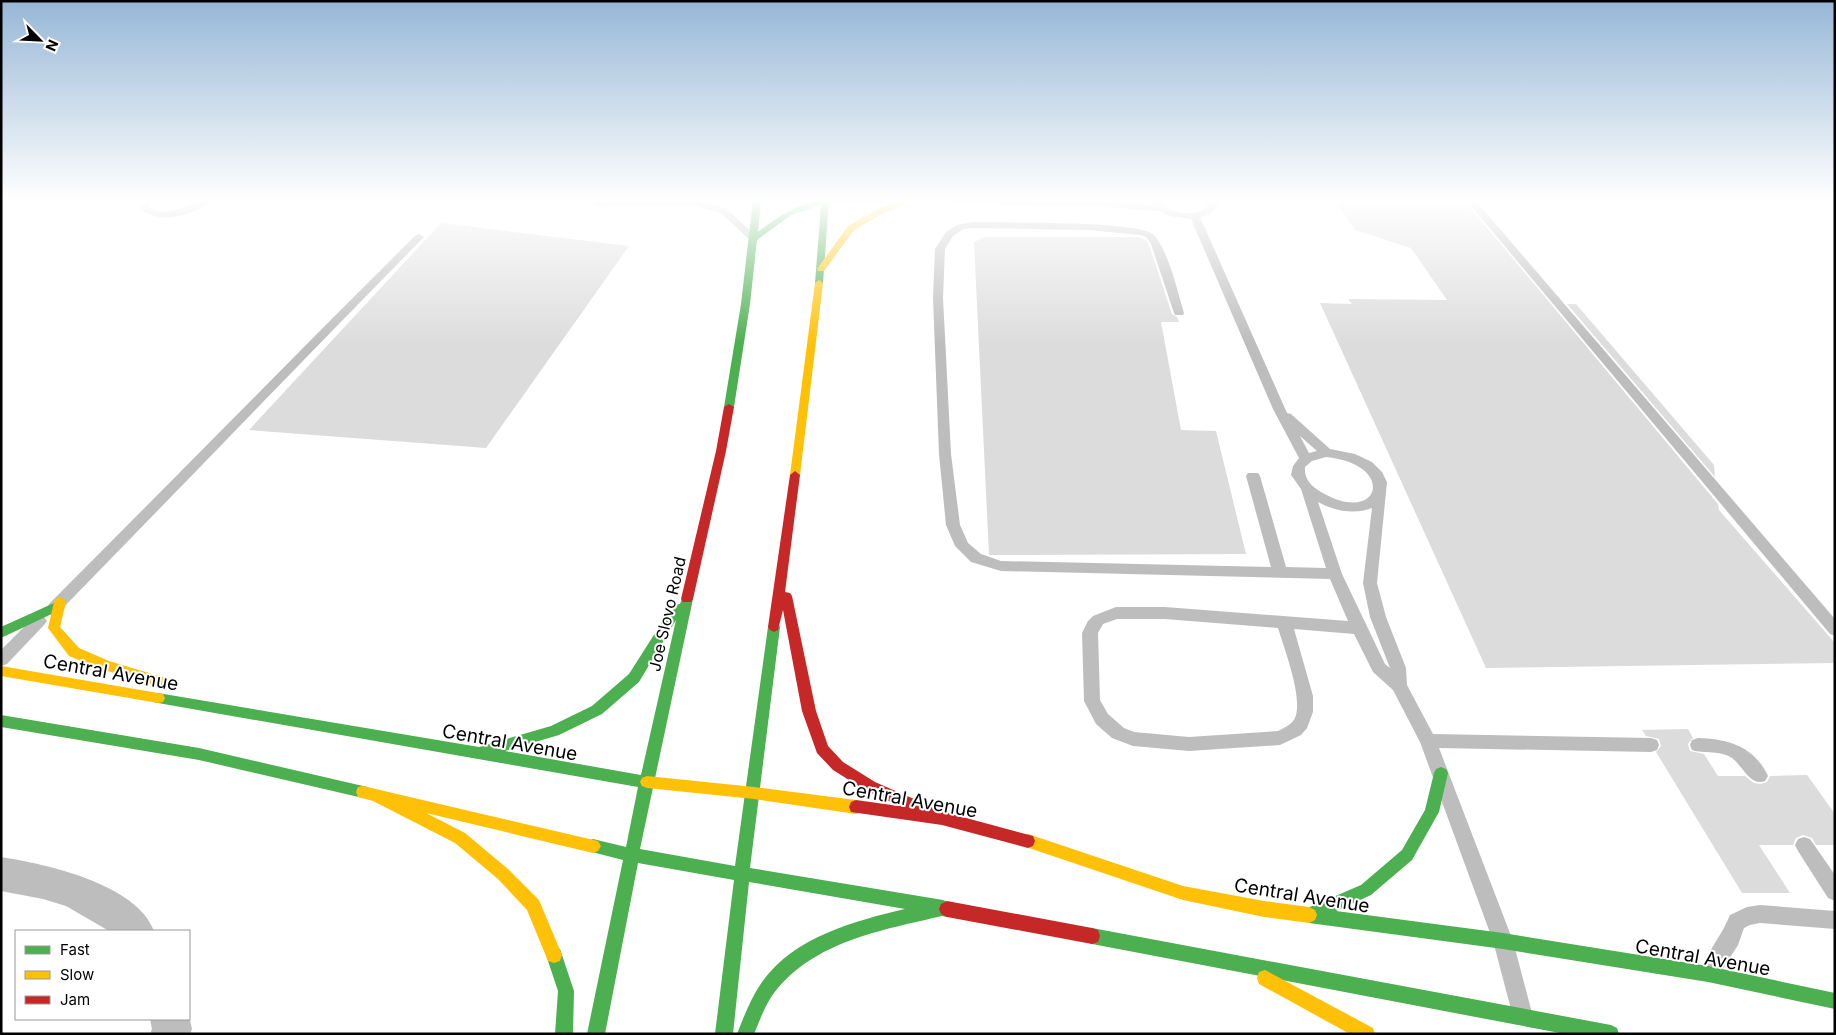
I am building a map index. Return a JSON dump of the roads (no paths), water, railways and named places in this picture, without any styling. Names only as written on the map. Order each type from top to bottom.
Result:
[{"type":"main road","name":"Joe Slovo Road","points":[[596,1034],[646,782],[721,451],[741,336],[753,248]]},
{"type":"main road","points":[[724,1034],[742,874],[754,794],[781,570],[806,398],[822,248]]},
{"type":"main road","points":[[821,269],[836,248]]},
{"type":"main road","points":[[781,570],[809,712],[822,748],[838,766],[870,786],[942,818]]},
{"type":"main road","points":[[476,754],[554,731],[597,710],[634,678],[689,588]]},
{"type":"main road","points":[[1,633],[57,605]]},
{"type":"main road","points":[[57,605],[54,628],[74,652],[106,666],[272,717]]},
{"type":"main road","name":"Central Avenue","points":[[1,671],[646,782],[942,818],[1049,847],[1183,893],[1264,909],[1503,941],[1708,974],[1835,1001]]},
{"type":"main road","points":[[1,721],[199,754],[632,855],[943,908],[1610,1034]]},
{"type":"main road","points":[[1312,914],[1366,890],[1407,855],[1432,812],[1441,773]]},
{"type":"main road","points":[[372,793],[460,838],[503,874],[533,906],[549,941],[566,991],[564,1034]]},
{"type":"main road","points":[[745,1034],[758,1004],[772,982],[786,968],[823,945],[860,929],[943,908]]},
{"type":"main road","points":[[1242,965],[1366,1034]]},
{"type":"street","points":[[1,874],[45,881],[87,896],[128,922],[134,930]]},
{"type":"street","points":[[170,1020],[172,1029],[170,1034]]},
{"type":"lane","points":[[1,660],[408,248]]},
{"type":"lane","points":[[940,248],[938,298],[945,454],[953,525],[962,546],[976,558],[1001,566],[1335,574]]},
{"type":"lane","points":[[1157,248],[1179,313]]},
{"type":"lane","points":[[1208,248],[1279,409],[1306,459]]},
{"type":"lane","points":[[1511,248],[1835,630]]},
{"type":"lane","points":[[1279,409],[1326,453]]},
{"type":"lane","points":[[1399,685],[1398,668],[1378,617],[1370,583],[1382,487],[1379,478],[1372,470],[1351,457],[1326,453],[1306,459],[1300,465],[1298,473],[1300,481],[1307,490],[1335,574],[1379,668],[1399,685],[1428,741],[1503,941],[1523,1018]]},
{"type":"lane","points":[[1253,476],[1280,573]]},
{"type":"lane","points":[[1307,490],[1332,504],[1347,507],[1372,503],[1380,496]]},
{"type":"lane","points":[[1285,624],[1305,696],[1305,712],[1301,723],[1295,730],[1280,738],[1189,744],[1133,740],[1118,734],[1102,719],[1092,700],[1090,634],[1093,625],[1116,613],[1165,613],[1285,624],[1359,628]]},
{"type":"lane","points":[[1428,741],[1651,745]]},
{"type":"lane","points":[[1698,745],[1730,747],[1736,750],[1744,756],[1759,776]]},
{"type":"lane","points":[[1804,845],[1835,892]]},
{"type":"lane","points":[[1708,974],[1730,938],[1737,922],[1747,916],[1760,914],[1835,920]]}]
